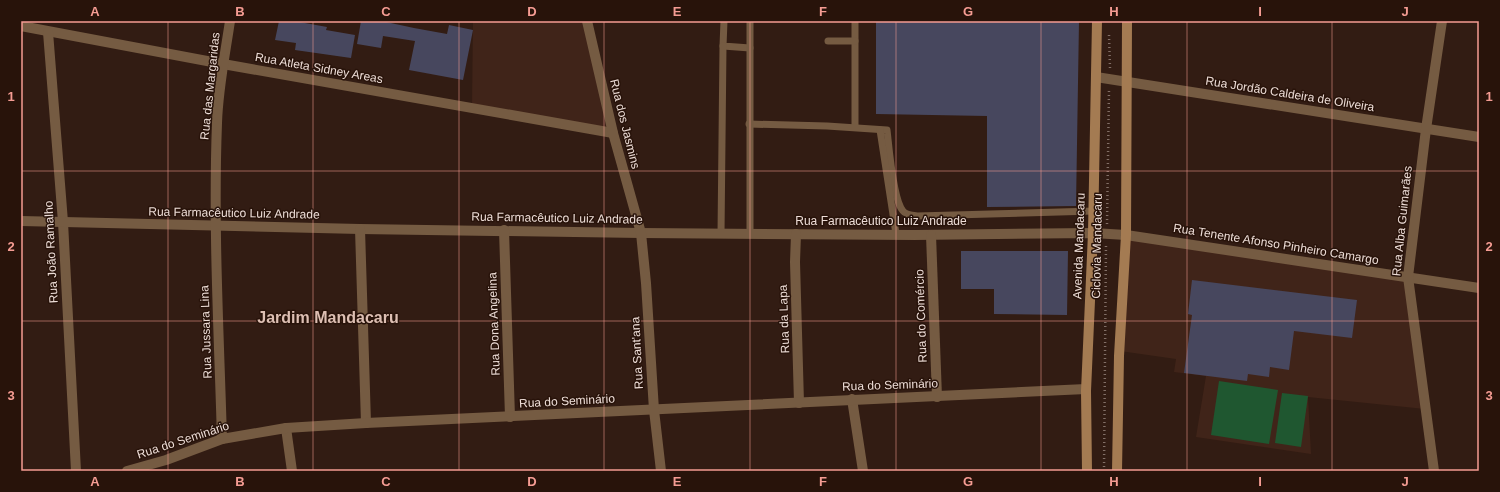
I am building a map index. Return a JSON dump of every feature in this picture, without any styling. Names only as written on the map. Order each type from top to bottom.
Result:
[{"type":"main road","name":"Avenida Mandacaru","points":[[1087,471],[1086,389],[1094,232],[1097,21]]},
{"type":"main road","points":[[1118,471],[1119,356],[1126,235],[1127,21]]},
{"type":"street","name":"Rua das Margaridas","points":[[216,225],[217,122],[223,64],[230,21]]},
{"type":"street","name":"Rua dos Jasmins","points":[[587,21],[613,133],[641,233]]},
{"type":"street","name":"Rua Alba Guimarães","points":[[1434,471],[1408,277],[1426,129],[1442,21]]},
{"type":"street","name":"Rua Atleta Sidney Areas","points":[[21,26],[223,64],[613,133]]},
{"type":"street","name":"Rua João Ramalho","points":[[48,32],[63,222],[76,471]]},
{"type":"street","name":"Rua Jordão Caldeira de Oliveira","points":[[1096,77],[1479,137]]},
{"type":"street","name":"Rua Farmacêutico Luiz Andrade","points":[[21,221],[360,229],[721,234],[931,235],[1094,232]]},
{"type":"street","name":"Rua Jussara Lina","points":[[216,225],[222,439]]},
{"type":"street","points":[[360,229],[366,423]]},
{"type":"street","name":"Rua Dona Angelina","points":[[504,230],[510,417]]},
{"type":"street","name":"Rua Tenente Afonso Pinheiro Camargo","points":[[1094,232],[1126,235],[1479,288]]},
{"type":"street","name":"Rua Sant'ana","points":[[641,233],[646,283],[654,410],[661,471]]},
{"type":"street","name":"Rua da Lapa","points":[[796,234],[795,262],[799,403]]},
{"type":"street","name":"Rua do Comércio","points":[[931,235],[937,397]]},
{"type":"street","name":"Rua do Seminário","points":[[126,471],[166,460],[222,439],[286,428],[799,403],[852,399],[937,397],[1086,389]]},
{"type":"street","points":[[852,399],[863,471]]},
{"type":"street","points":[[286,428],[292,471]]},
{"type":"lane","points":[[721,234],[724,21]]},
{"type":"lane","points":[[750,21],[750,234]]},
{"type":"lane","points":[[855,21],[855,127]]},
{"type":"lane","points":[[828,41],[855,41]]},
{"type":"lane","points":[[723,46],[750,48]]},
{"type":"lane","points":[[749,124],[855,127],[887,130],[896,198],[902,211],[909,215],[1094,211]]},
{"type":"lane","points":[[880,130],[896,234]]},
{"type":"path","name":"Ciclovia Mandacaru","points":[[1104,471],[1106,233],[1110,79],[1109,28]]},
{"type":"shaded area","points":[[473,21],[587,21],[613,133],[472,108]]},
{"type":"shaded area","points":[[1126,235],[1408,277],[1425,409],[1308,397],[1311,454],[1196,437],[1206,376],[1174,372],[1176,359],[1120,351]]},
{"type":"green space","points":[[1219,381],[1278,390],[1269,444],[1211,435]]},
{"type":"green space","points":[[1282,393],[1308,396],[1301,447],[1275,443]]},
{"type":"building","points":[[279,21],[294,21],[327,27],[326,30],[355,35],[351,58],[295,50],[296,43],[275,40]]},
{"type":"building","points":[[361,21],[387,21],[386,22],[447,34],[449,25],[473,30],[463,80],[409,70],[415,41],[383,36],[381,48],[357,44]]},
{"type":"building","points":[[876,21],[1079,21],[1076,206],[987,207],[987,116],[876,114]]},
{"type":"building","points":[[961,251],[1068,251],[1067,315],[994,314],[994,289],[961,289]]},
{"type":"building","points":[[1192,280],[1357,300],[1352,338],[1294,331],[1289,370],[1270,367],[1269,377],[1248,374],[1247,381],[1184,373],[1192,315],[1188,314]]},
{"type":"district","name":"Jardim Mandacaru","points":[[328,317]]}]
